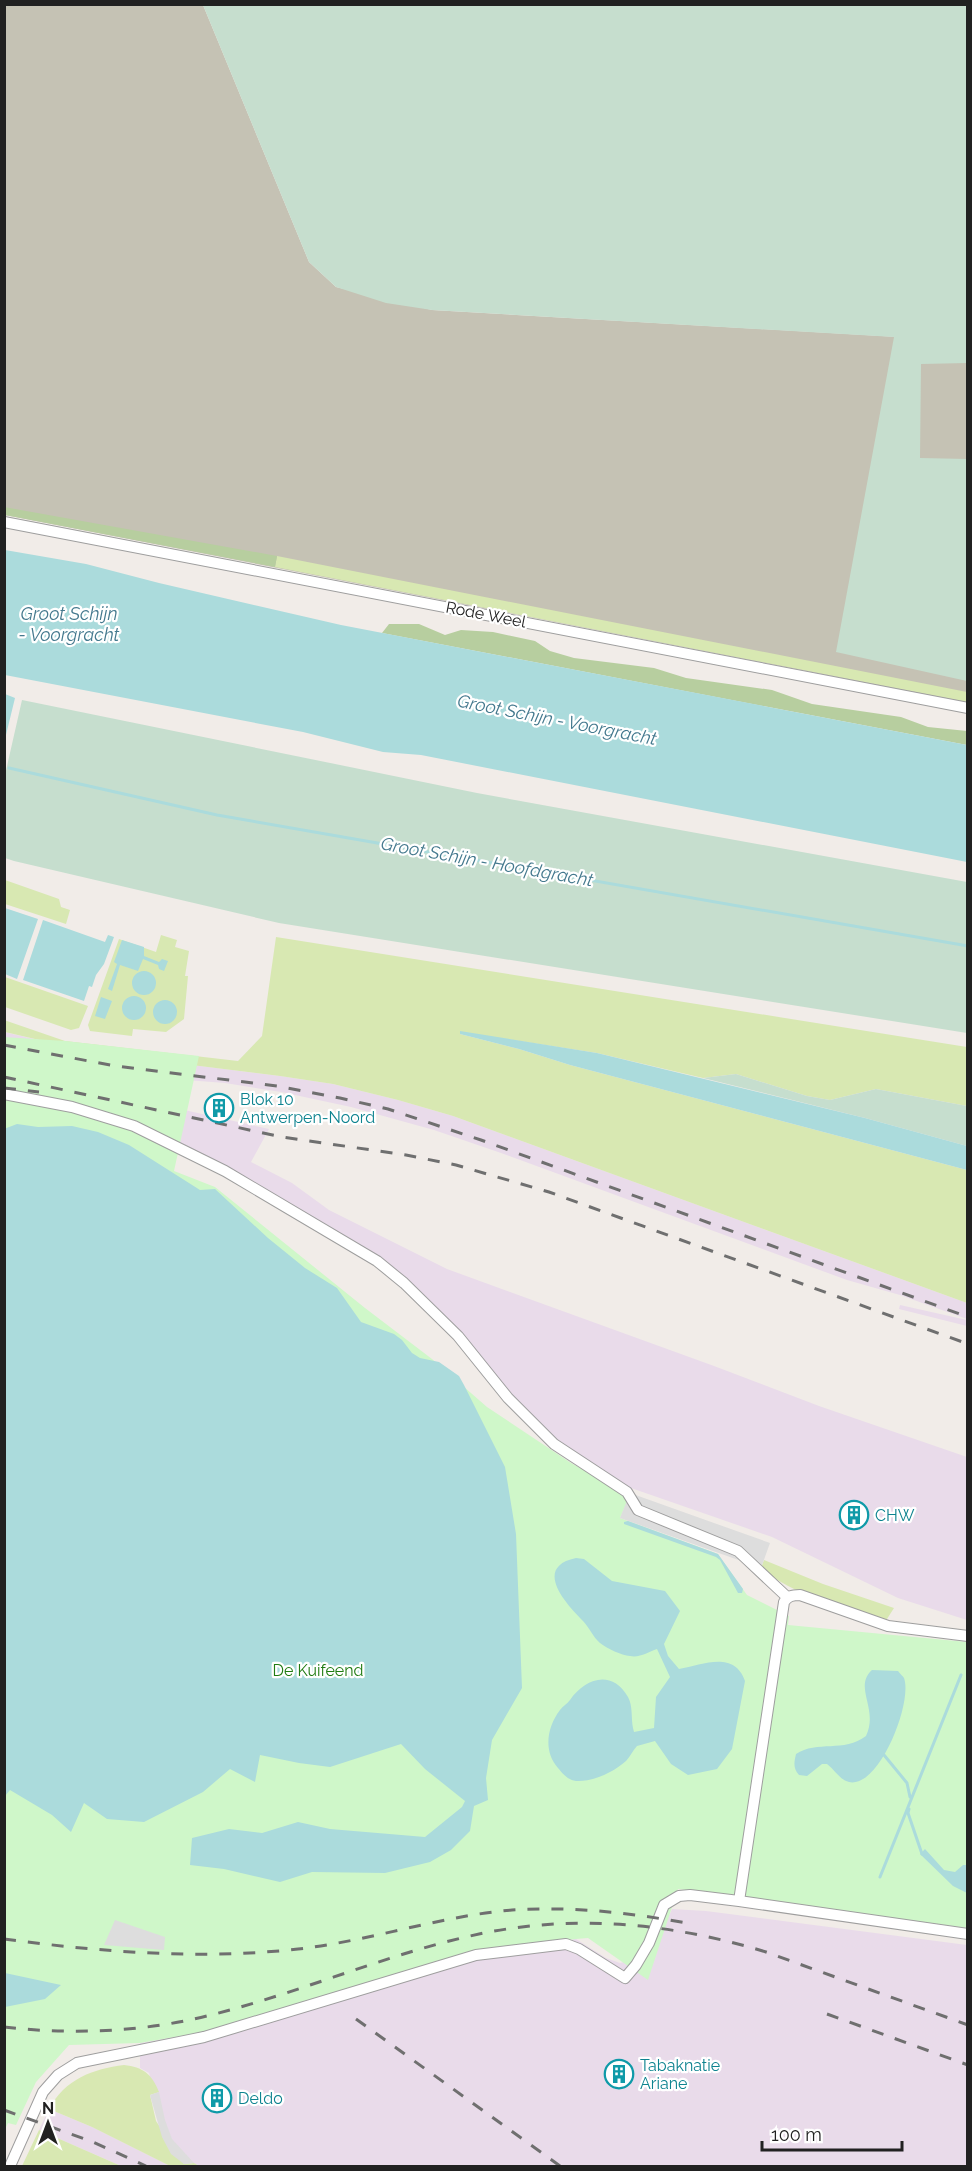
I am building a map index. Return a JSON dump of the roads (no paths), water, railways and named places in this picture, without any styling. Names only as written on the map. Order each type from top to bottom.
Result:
[{"type":"street","name":"Rode Weel","points":[[4,522],[968,708]]},
{"type":"street","points":[[4,1094],[72,1107],[134,1126],[225,1171],[377,1261],[404,1283],[458,1336],[508,1398],[554,1444],[627,1492],[638,1510],[738,1551],[787,1597]]},
{"type":"street","points":[[739,1901],[784,1602],[787,1597],[800,1595],[888,1626],[968,1636]]},
{"type":"street","points":[[10,2166],[43,2092],[58,2075],[77,2063],[204,2037],[476,1955],[566,1944],[579,1949],[625,1978],[649,1943],[664,1905],[679,1896],[690,1895],[739,1901],[968,1934]]},
{"type":"water","name":"Groot Schijn - Voorgracht","points":[[5,550],[86,564],[341,625],[967,745],[967,862],[421,755],[383,752],[303,732],[5,675]]},
{"type":"water","points":[[4,694],[15,698],[5,739]]},
{"type":"water","points":[[5,908],[38,919],[17,979],[5,974]]},
{"type":"water","points":[[43,920],[105,942],[108,935],[114,937],[104,964],[96,975],[92,987],[89,986],[84,1001],[23,980]]},
{"type":"water","points":[[122,940],[144,947],[144,956],[159,962],[162,959],[168,961],[164,971],[159,969],[158,965],[143,959],[138,971],[120,965],[112,991],[108,989]]},
{"type":"water","points":[[144,971],[149,972],[155,978],[155,988],[149,994],[144,995],[139,994],[133,988],[132,983],[133,978],[139,972]]},
{"type":"water","points":[[134,996],[139,997],[145,1003],[145,1013],[139,1019],[134,1020],[129,1019],[123,1013],[122,1008],[123,1003],[129,997]]},
{"type":"water","points":[[101,997],[112,1001],[105,1019],[95,1016]]},
{"type":"water","points":[[165,1000],[170,1001],[176,1007],[176,1017],[170,1023],[165,1024],[160,1023],[154,1017],[153,1012],[154,1007],[160,1001]]},
{"type":"water","points":[[460,1031],[597,1053],[865,1118],[967,1146],[967,1170],[570,1065],[460,1034]]},
{"type":"water","points":[[17,1124],[38,1127],[72,1126],[98,1132],[129,1145],[200,1190],[215,1189],[268,1238],[305,1268],[337,1288],[361,1322],[394,1334],[412,1353],[420,1358],[439,1362],[459,1376],[505,1467],[516,1534],[522,1688],[492,1740],[486,1778],[488,1800],[474,1806],[470,1831],[451,1850],[430,1862],[385,1873],[312,1872],[280,1882],[224,1869],[190,1865],[192,1838],[229,1829],[262,1833],[298,1822],[330,1829],[425,1837],[462,1807],[465,1801],[425,1769],[401,1744],[330,1767],[260,1755],[255,1782],[230,1769],[203,1792],[144,1822],[107,1819],[84,1803],[71,1832],[52,1815],[10,1790],[5,1796],[4,1129]]},
{"type":"water","points":[[628,1521],[718,1554],[743,1589],[742,1593],[738,1593],[720,1560],[716,1557],[624,1524]]},
{"type":"water","points":[[576,1558],[584,1559],[612,1581],[665,1591],[680,1611],[664,1644],[668,1656],[679,1669],[717,1662],[733,1665],[740,1671],[745,1681],[732,1749],[717,1769],[688,1775],[671,1764],[655,1741],[637,1746],[621,1765],[603,1776],[589,1780],[571,1779],[553,1761],[548,1739],[552,1724],[561,1709],[583,1686],[599,1680],[607,1680],[622,1688],[630,1701],[634,1732],[654,1728],[656,1697],[670,1677],[657,1649],[634,1656],[611,1649],[598,1641],[568,1605],[557,1586],[556,1569],[563,1563]]},
{"type":"water","points":[[872,1670],[898,1671],[904,1678],[903,1705],[891,1742],[882,1758],[872,1772],[860,1781],[846,1781],[827,1764],[822,1764],[807,1776],[799,1775],[794,1765],[796,1754],[813,1748],[849,1744],[866,1736],[870,1717],[865,1684]]},
{"type":"water","points":[[925,1849],[944,1870],[955,1872],[963,1865],[967,1865],[967,1893],[953,1886],[920,1854]]},
{"type":"water","points":[[5,1973],[61,1985],[45,1999],[5,2007]]},
{"type":"waterway","name":"Groot Schijn - Hoofdgracht","points":[[9,768],[217,815],[968,946]]},
{"type":"waterway","points":[[880,1877],[961,1675]]},
{"type":"waterway","points":[[884,1755],[907,1783],[910,1797]]},
{"type":"waterway","points":[[909,1809],[908,1813],[922,1854]]},
{"type":"railway","points":[[4,1045],[115,1066],[277,1086],[388,1109],[481,1140],[968,1317]]},
{"type":"railway","points":[[4,1077],[282,1137],[406,1155],[456,1165],[549,1192],[968,1344]]},
{"type":"railway","points":[[4,1088],[39,1092]]},
{"type":"railway","points":[[4,1939],[114,1951],[225,1954],[325,1945],[458,1918],[512,1910],[602,1911],[692,1924]]},
{"type":"railway","points":[[4,2027],[82,2031],[134,2028],[186,2021],[245,2006],[449,1941],[520,1927],[591,1923],[662,1929],[732,1942],[766,1952],[968,2025]]},
{"type":"railway","points":[[827,2014],[968,2065]]},
{"type":"railway","points":[[356,2019],[560,2166]]},
{"type":"railway","points":[[4,2110],[93,2142],[146,2166]]},
{"type":"place","name":"Blok 10 Antwerpen-Noord","points":[[219,1108]]},
{"type":"place","name":"CHW","points":[[854,1515]]},
{"type":"place","name":"Tabaknatie Ariane","points":[[619,2074]]},
{"type":"place","name":"Deldo","points":[[217,2098]]},
{"type":"park label","name":"De Kuifeend","points":[[318,1670]]}]
